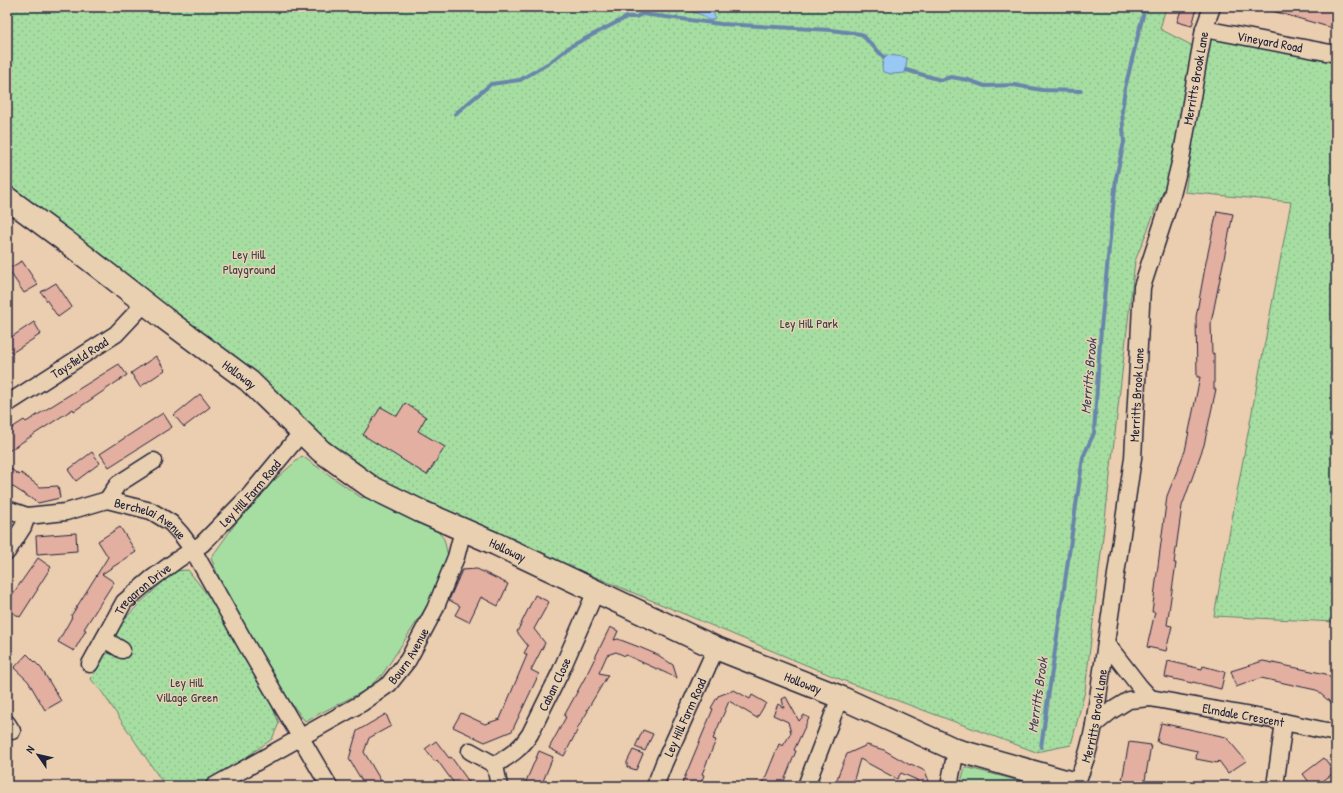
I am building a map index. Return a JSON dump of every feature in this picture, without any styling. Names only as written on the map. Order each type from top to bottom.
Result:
[{"type":"street","name":"Merritts Brook Lane","points":[[1076,785],[1086,762],[1090,748],[1133,458],[1142,288],[1172,195],[1181,159],[1204,30],[1212,7]]},
{"type":"street","name":"Vineyard Road","points":[[1204,30],[1336,54]]},
{"type":"street","name":"Holloway","points":[[7,198],[249,381],[321,451],[371,487],[420,512],[496,544],[716,648],[840,697],[956,750],[1076,785]]},
{"type":"street","name":"Taysfield Road","points":[[7,404],[116,334],[145,303]]},
{"type":"street","name":"Ley Hill Farm Road","points":[[193,550],[202,544],[249,496],[302,432]]},
{"type":"street","points":[[107,500],[118,484],[154,461]]},
{"type":"street","name":"Berchelai Avenue","points":[[7,510],[27,516],[66,512],[107,500],[151,511],[171,523],[193,550],[301,738]]},
{"type":"street","points":[[7,552],[23,527],[27,516]]},
{"type":"street","name":"Bourn Avenue","points":[[214,786],[362,703],[389,684],[408,660],[435,609],[456,557],[463,530]]},
{"type":"street","name":"Tregaron Drive","points":[[90,664],[124,602],[150,580],[193,550]]},
{"type":"street","name":"Caban Close","points":[[495,765],[515,753],[525,743],[560,673],[596,591]]},
{"type":"street","points":[[104,639],[122,650]]},
{"type":"street","points":[[1106,643],[1150,698]]},
{"type":"street","name":"Ley Hill Farm Road","points":[[655,786],[716,648]]},
{"type":"street","points":[[806,786],[840,697]]},
{"type":"street","name":"Elmdale Crescent","points":[[1094,725],[1111,711],[1129,700],[1150,698],[1336,733]]},
{"type":"street","points":[[1275,786],[1284,722]]},
{"type":"street","points":[[301,738],[330,786]]},
{"type":"street","points":[[948,786],[956,750]]},
{"type":"street","points":[[470,752],[495,765],[500,786]]},
{"type":"green space","name":"Ley Hill Park","points":[[7,7],[1166,7],[1160,29],[1195,47],[1167,182],[1135,261],[1085,691],[1071,745],[1036,752],[842,680],[464,522],[374,480],[320,440],[148,293],[7,184]]},
{"type":"green space","points":[[1209,36],[1336,59],[1336,622],[1214,616],[1291,202],[1185,192]]},
{"type":"green space","points":[[302,456],[362,498],[377,490],[412,520],[434,527],[444,539],[451,569],[382,675],[364,691],[305,721],[247,646],[211,558],[252,500]]},
{"type":"green space","name":"Ley Hill Village Green","points":[[188,570],[247,646],[279,723],[272,739],[205,786],[165,786],[102,692],[90,678],[97,670],[102,657],[106,654],[113,653],[121,641],[116,636],[119,625],[140,603],[175,571]]},
{"type":"green space","points":[[965,767],[1020,781],[1029,786],[960,786]]},
{"type":"water","points":[[690,7],[712,7],[715,18],[708,20],[702,15],[690,11]]},
{"type":"water","points":[[887,55],[905,57],[907,59],[905,73],[892,74],[883,72],[882,67],[884,57]]},
{"type":"building","points":[[1182,7],[1197,7],[1192,26],[1177,22]]},
{"type":"building","points":[[1270,7],[1336,7],[1336,29],[1269,10]]},
{"type":"building","points":[[1217,211],[1233,214],[1211,323],[1212,354],[1214,353],[1214,389],[1216,389],[1204,445],[1182,506],[1167,625],[1172,626],[1166,651],[1147,647],[1155,612],[1152,612],[1167,496],[1185,451],[1200,377],[1197,377],[1196,317]]},
{"type":"building","points":[[22,261],[38,285],[24,293],[8,269]]},
{"type":"building","points":[[56,283],[72,307],[58,317],[41,292]]},
{"type":"building","points":[[34,322],[41,334],[7,356],[7,340]]},
{"type":"building","points":[[156,356],[165,370],[140,387],[131,373]]},
{"type":"building","points":[[119,364],[127,375],[74,411],[73,409],[7,452],[7,431],[24,420],[26,422]]},
{"type":"building","points":[[200,394],[210,407],[184,427],[174,415]]},
{"type":"building","points":[[405,403],[426,417],[418,431],[445,447],[427,475],[363,435],[381,407],[397,416]]},
{"type":"building","points":[[163,413],[172,427],[109,467],[100,454]]},
{"type":"building","points":[[92,452],[100,463],[76,481],[68,470]]},
{"type":"building","points":[[7,466],[19,475],[21,473],[40,487],[58,486],[60,498],[38,503],[7,483]]},
{"type":"building","points":[[120,527],[136,552],[102,574],[114,582],[84,629],[86,630],[74,651],[58,642],[72,617],[71,616],[108,557],[98,541]]},
{"type":"building","points":[[76,533],[77,551],[37,554],[36,536]]},
{"type":"building","points":[[38,558],[51,567],[20,617],[7,609],[7,602]]},
{"type":"building","points":[[477,569],[508,584],[498,606],[481,597],[469,622],[455,615],[460,606],[449,600],[462,570]]},
{"type":"building","points":[[535,595],[549,602],[534,629],[545,643],[531,670],[539,674],[512,731],[485,742],[453,727],[461,713],[485,724],[500,719],[527,655],[524,653],[528,646],[517,632]]},
{"type":"building","points":[[610,627],[618,631],[614,640],[618,639],[658,655],[673,665],[677,678],[626,655],[625,656],[616,652],[607,655],[599,673],[608,675],[587,710],[588,711],[577,729],[564,756],[549,748],[566,717],[564,716]]},
{"type":"building","points":[[27,654],[41,668],[61,701],[45,710],[28,681],[14,668]]},
{"type":"building","points":[[1168,661],[1202,669],[1203,666],[1225,672],[1221,689],[1165,677]]},
{"type":"building","points":[[1263,661],[1326,674],[1336,683],[1336,707],[1316,690],[1261,678],[1236,687],[1231,671]]},
{"type":"building","points":[[734,690],[750,699],[752,695],[766,703],[757,718],[729,701],[713,739],[716,740],[702,774],[704,775],[700,786],[681,786],[713,709],[711,708],[718,696]]},
{"type":"building","points":[[786,697],[799,721],[804,715],[809,718],[794,750],[796,751],[782,786],[762,786],[779,744],[783,746],[791,733],[788,722],[773,715],[778,704],[784,708],[782,699]]},
{"type":"building","points":[[386,714],[391,726],[369,738],[364,752],[384,786],[365,786],[349,759],[357,731]]},
{"type":"building","points":[[1161,723],[1226,737],[1246,761],[1228,773],[1219,761],[1217,763],[1196,759],[1197,751],[1157,742]]},
{"type":"building","points":[[643,730],[653,734],[645,751],[635,747]]},
{"type":"building","points":[[436,741],[449,758],[451,757],[472,786],[456,786],[437,760],[435,762],[425,749]]},
{"type":"building","points":[[1129,742],[1151,745],[1144,786],[1121,786]]},
{"type":"building","points":[[867,745],[884,750],[910,765],[911,764],[925,771],[931,786],[919,786],[917,780],[901,773],[897,779],[860,759],[852,786],[835,786],[847,754]]},
{"type":"building","points":[[633,750],[643,754],[636,770],[627,767],[627,762]]},
{"type":"building","points":[[539,751],[553,757],[541,786],[524,786]]},
{"type":"building","points":[[1324,758],[1335,772],[1316,786],[1312,786],[1303,774]]},
{"type":"waterway","name":"Merritts Brook","points":[[1041,747],[1083,457],[1094,433],[1101,328],[1116,178],[1124,142],[1122,111],[1125,88],[1145,7]]},
{"type":"waterway","points":[[642,14],[646,11],[657,8],[689,8]]},
{"type":"waterway","points":[[455,114],[491,84],[520,80],[549,63],[571,46],[627,17],[636,17],[642,14],[721,24],[831,30],[861,34],[884,57]]},
{"type":"waterway","points":[[906,70],[941,80],[951,77],[968,80],[985,86],[1014,85],[1042,90],[1081,91]]},
{"type":"park label","name":"Ley Hill Playground","points":[[249,262]]}]
